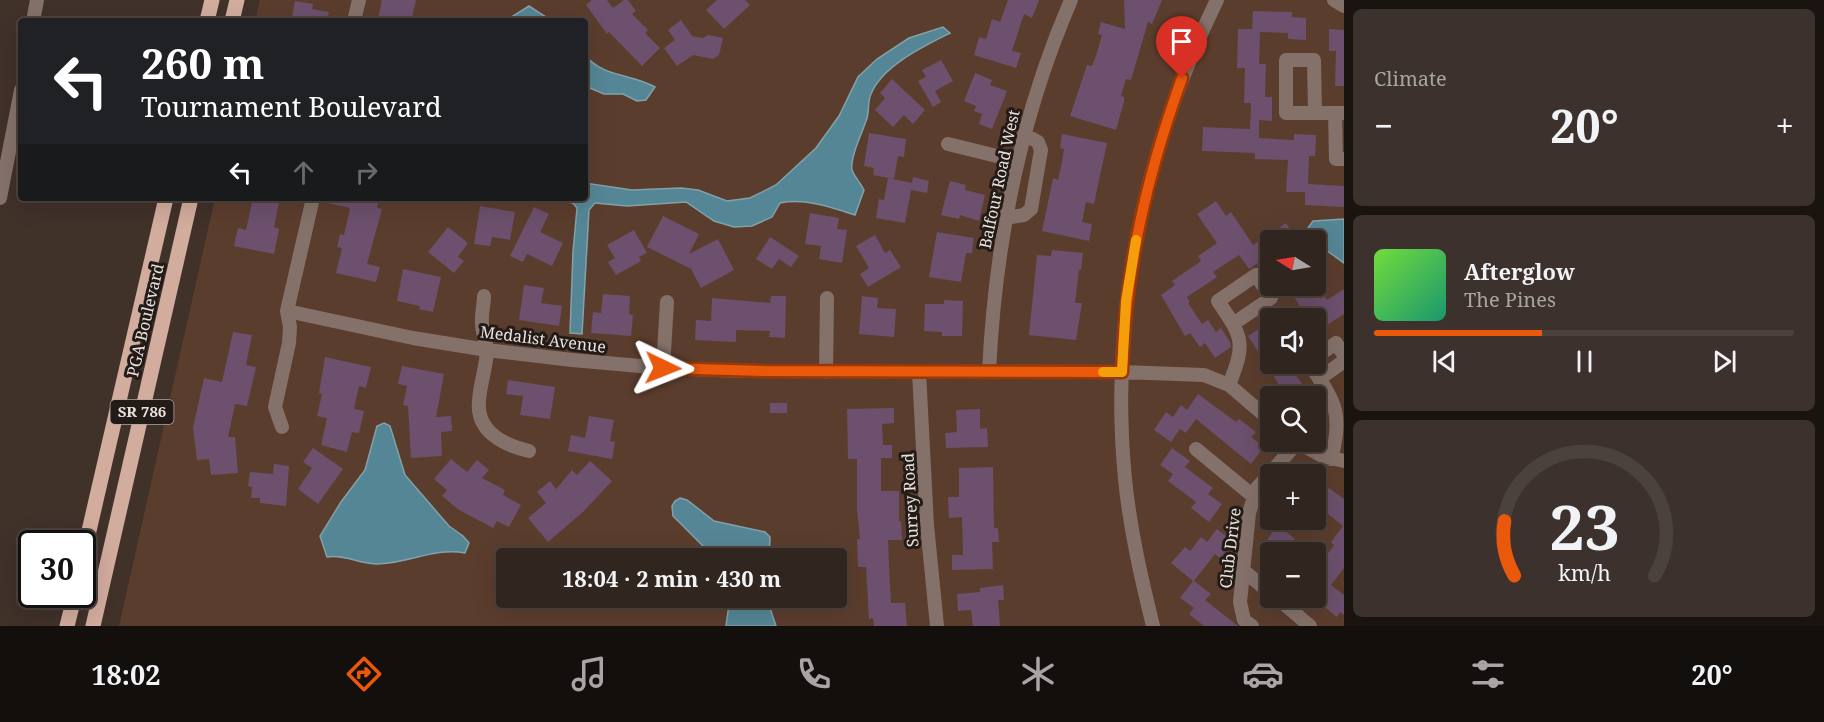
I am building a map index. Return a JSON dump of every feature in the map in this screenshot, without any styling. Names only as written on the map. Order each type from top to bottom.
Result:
[{"type":"main road","points":[[208,18],[212,0]]},
{"type":"main road","points":[[233,18],[237,0]]},
{"type":"main road","name":"PGA Boulevard","points":[[89,530],[165,201]]},
{"type":"main road","name":"PGA Boulevard","points":[[93,626],[190,201]]},
{"type":"main road","points":[[67,626],[72,608]]},
{"type":"street","points":[[34,18],[37,0]]},
{"type":"street","points":[[355,18],[359,0]]},
{"type":"street","name":"Balfour Road West","points":[[989,372],[995,289],[1005,218],[1017,161],[1044,68],[1071,0]]},
{"type":"street","points":[[1152,626],[1140,576],[1125,480],[1122,372],[1126,301],[1133,253],[1155,158],[1182,78],[1217,0]]},
{"type":"street","points":[[1334,0],[1344,6]]},
{"type":"street","points":[[0,198],[18,105]]},
{"type":"street","points":[[1315,113],[1340,113],[1336,159],[1344,159]]},
{"type":"street","points":[[1005,218],[1024,215],[1031,209],[1041,150],[1038,142],[1024,134]]},
{"type":"street","points":[[948,144],[1017,161]]},
{"type":"street","points":[[282,426],[275,407],[289,343],[290,327],[287,311],[312,201]]},
{"type":"street","points":[[1229,385],[1239,359],[1238,332],[1218,301],[1256,275],[1271,298],[1233,324]]},
{"type":"street","points":[[484,296],[482,324],[487,350],[478,402],[481,418],[486,428],[497,439],[512,447],[529,451]]},
{"type":"street","points":[[826,372],[827,298]]},
{"type":"street","points":[[663,368],[667,302]]},
{"type":"street","name":"Medalist Avenue","points":[[287,311],[413,338],[487,350],[663,368],[826,372],[1122,372]]},
{"type":"street","points":[[1326,350],[1336,343],[1344,355]]},
{"type":"street","points":[[1320,379],[1344,361]]},
{"type":"street","name":"Surrey Road","points":[[919,372],[928,537],[937,626]]},
{"type":"street","points":[[1122,372],[1204,375],[1229,385],[1260,411]]},
{"type":"street","name":"Club Drive","points":[[1313,452],[1337,460],[1339,415],[1332,397],[1317,374]]},
{"type":"street","points":[[1196,448],[1253,496]]},
{"type":"street","name":"Club Drive","points":[[1252,626],[1244,620],[1240,602],[1249,513],[1257,488],[1288,452]]},
{"type":"street","points":[[1243,570],[1260,584]]},
{"type":"street","points":[[1289,608],[1310,626]]},
{"type":"shaded area","points":[[260,0],[1344,0],[1344,626],[119,626],[214,201],[588,201],[588,18],[256,18]]},
{"type":"water","points":[[529,6],[547,18],[510,18]]},
{"type":"water","points":[[943,27],[950,33],[905,58],[884,74],[876,84],[869,100],[867,118],[854,152],[852,170],[864,190],[855,215],[818,204],[789,202],[780,203],[772,217],[752,226],[734,227],[714,221],[686,202],[627,206],[595,203],[589,210],[582,334],[570,333],[577,208],[573,203],[561,201],[588,201],[588,183],[632,190],[681,188],[698,190],[727,201],[750,198],[776,185],[816,148],[839,116],[858,77],[877,59],[909,38]]},
{"type":"water","points":[[588,58],[609,71],[655,87],[646,100],[637,101],[623,94],[604,94],[588,87]]},
{"type":"water","points":[[1344,219],[1344,263],[1326,250],[1326,230],[1310,230],[1308,228],[1313,221]]},
{"type":"water","points":[[384,423],[390,426],[405,475],[449,526],[469,543],[465,553],[443,552],[377,564],[333,556],[327,557],[320,536],[341,502],[365,470],[377,426]]},
{"type":"water","points":[[680,498],[687,500],[714,521],[765,532],[770,537],[769,548],[705,548],[673,516],[672,506]]},
{"type":"water","points":[[728,608],[770,608],[776,626],[726,626]]},
{"type":"building","points":[[382,0],[416,0],[412,18],[378,18]]},
{"type":"building","points":[[592,0],[607,0],[613,8],[624,0],[628,0],[636,11],[632,14],[648,30],[645,33],[660,48],[642,66],[609,32],[607,34],[586,5]]},
{"type":"building","points":[[717,0],[745,0],[750,5],[724,29],[706,10]]},
{"type":"building","points":[[1008,0],[1039,0],[1032,18],[1024,14],[1012,51],[1021,53],[1016,68],[974,55],[979,37],[986,39],[992,19],[1000,22]]},
{"type":"building","points":[[1124,0],[1162,0],[1152,24],[1148,22],[1131,80],[1126,79],[1121,96],[1124,97],[1124,102],[1116,130],[1070,116],[1087,65],[1092,66],[1096,56],[1102,35],[1098,34],[1101,22],[1125,29]]},
{"type":"building","points":[[295,1],[313,4],[312,9],[329,12],[328,18],[292,18]]},
{"type":"building","points":[[1253,11],[1292,12],[1292,17],[1306,18],[1306,40],[1288,39],[1288,33],[1260,32],[1259,64],[1266,64],[1265,97],[1272,97],[1272,121],[1259,120],[1259,138],[1294,140],[1294,134],[1316,135],[1315,156],[1309,156],[1308,184],[1344,186],[1344,207],[1305,205],[1305,192],[1286,192],[1288,160],[1255,159],[1255,153],[1202,151],[1203,127],[1250,129],[1251,103],[1244,103],[1245,68],[1237,68],[1238,29],[1252,29]]},
{"type":"building","points":[[681,20],[692,36],[703,38],[708,35],[723,38],[719,55],[713,59],[693,55],[677,66],[664,48],[675,40],[668,30]]},
{"type":"building","points":[[1329,29],[1344,30],[1344,86],[1335,86],[1336,51],[1329,51]]},
{"type":"building","points":[[941,60],[953,81],[935,91],[941,102],[933,107],[918,81],[926,77],[922,70]]},
{"type":"building","points":[[975,73],[992,80],[990,85],[1007,91],[992,129],[979,124],[982,114],[974,111],[976,106],[964,101]]},
{"type":"building","points":[[892,79],[925,110],[913,124],[904,115],[893,127],[875,110],[885,98],[880,93]]},
{"type":"building","points":[[869,133],[906,139],[904,157],[898,156],[894,179],[873,175],[874,168],[864,166]]},
{"type":"building","points":[[1062,134],[1107,143],[1094,204],[1086,202],[1082,222],[1092,224],[1089,241],[1042,231],[1053,178],[1058,180],[1062,162],[1064,149],[1060,148]]},
{"type":"building","points":[[913,177],[929,181],[927,193],[911,190],[905,223],[876,218],[879,199],[884,200],[888,178],[912,183]]},
{"type":"building","points":[[950,181],[966,185],[965,190],[985,195],[979,221],[960,215],[959,219],[941,215]]},
{"type":"building","points":[[252,201],[279,201],[274,227],[279,229],[274,254],[234,246],[238,228],[246,230]]},
{"type":"building","points":[[378,201],[377,208],[382,209],[367,264],[380,267],[376,282],[336,273],[342,248],[337,247],[340,234],[344,235],[350,208],[323,202]]},
{"type":"building","points":[[1216,201],[1226,216],[1231,212],[1253,245],[1260,240],[1260,262],[1249,269],[1239,255],[1213,272],[1217,277],[1187,297],[1190,302],[1188,303],[1202,324],[1208,320],[1216,332],[1221,328],[1230,342],[1231,347],[1215,358],[1205,343],[1200,347],[1190,333],[1185,336],[1161,295],[1175,285],[1172,281],[1201,261],[1198,256],[1217,243],[1197,214]]},
{"type":"building","points":[[480,206],[515,212],[510,240],[492,237],[490,246],[474,244]]},
{"type":"building","points":[[534,207],[549,214],[540,232],[563,243],[552,266],[527,254],[523,262],[510,256]]},
{"type":"building","points":[[810,213],[839,218],[837,229],[847,230],[842,263],[819,259],[821,246],[805,244]]},
{"type":"building","points":[[663,216],[699,234],[689,254],[718,239],[734,270],[701,288],[691,269],[647,247]]},
{"type":"building","points":[[1286,223],[1291,230],[1276,230]]},
{"type":"building","points":[[448,227],[468,243],[458,257],[464,261],[454,273],[428,252]]},
{"type":"building","points":[[634,230],[647,253],[639,257],[641,261],[616,275],[608,262],[615,258],[607,245]]},
{"type":"building","points":[[937,232],[974,238],[972,253],[966,253],[961,282],[929,277]]},
{"type":"building","points":[[875,235],[885,253],[890,250],[901,267],[868,287],[860,274],[869,268],[856,246]]},
{"type":"building","points":[[770,237],[799,256],[791,267],[779,259],[772,269],[756,259]]},
{"type":"building","points":[[1052,250],[1083,253],[1075,303],[1082,303],[1076,340],[1029,335],[1037,255],[1051,256]]},
{"type":"building","points":[[403,269],[441,277],[433,312],[419,309],[420,306],[397,301]]},
{"type":"building","points":[[524,285],[544,288],[541,303],[562,306],[559,326],[519,320]]},
{"type":"building","points":[[1344,289],[1344,314],[1326,326],[1326,308],[1301,308],[1293,296],[1324,296],[1327,300]]},
{"type":"building","points":[[603,294],[630,296],[629,314],[633,315],[631,336],[591,333],[593,312],[601,313]]},
{"type":"building","points":[[771,296],[786,296],[785,338],[769,337],[770,331],[736,330],[736,342],[695,340],[696,320],[711,321],[712,298],[770,303]]},
{"type":"building","points":[[862,296],[878,298],[877,308],[896,309],[894,337],[859,334]]},
{"type":"building","points":[[944,300],[963,301],[962,336],[942,336],[942,332],[924,331],[925,304],[944,304]]},
{"type":"building","points":[[1260,328],[1260,355],[1248,336]]},
{"type":"building","points":[[233,332],[252,335],[246,365],[256,367],[247,406],[235,404],[228,437],[235,437],[238,473],[211,475],[209,459],[197,460],[193,428],[204,378],[222,382]]},
{"type":"building","points":[[325,357],[371,367],[366,388],[359,386],[354,409],[364,411],[359,433],[352,432],[347,452],[321,445],[327,418],[317,416],[322,394],[319,393]]},
{"type":"building","points":[[402,366],[444,374],[436,417],[451,416],[452,431],[441,432],[442,456],[411,458],[408,406],[403,405],[407,386],[398,384]]},
{"type":"building","points":[[1272,374],[1295,374],[1303,386],[1280,386]]},
{"type":"building","points":[[508,380],[555,387],[550,419],[520,415],[523,396],[506,394]]},
{"type":"building","points":[[1198,394],[1236,422],[1239,419],[1256,432],[1251,437],[1260,444],[1260,452],[1251,464],[1196,419],[1186,433],[1180,429],[1171,442],[1154,430],[1166,412],[1173,417],[1181,405],[1187,410]]},
{"type":"building","points":[[770,403],[787,403],[787,413],[770,413]]},
{"type":"building","points":[[894,408],[894,423],[882,424],[883,445],[892,445],[892,458],[881,458],[881,491],[899,491],[899,521],[901,521],[902,540],[888,540],[891,603],[905,603],[907,626],[874,626],[873,618],[869,619],[866,567],[858,567],[857,539],[860,539],[857,509],[857,459],[848,459],[847,409]]},
{"type":"building","points":[[980,409],[980,429],[987,428],[988,447],[946,448],[945,433],[957,432],[956,410]]},
{"type":"building","points":[[589,416],[614,420],[610,441],[615,442],[612,459],[568,451],[571,435],[585,438]]},
{"type":"building","points":[[313,448],[343,469],[318,504],[298,489],[312,468],[303,462]]},
{"type":"building","points":[[1172,448],[1190,461],[1185,467],[1213,488],[1208,494],[1222,504],[1209,522],[1191,508],[1196,502],[1168,481],[1173,474],[1160,465]]},
{"type":"building","points":[[451,459],[467,472],[477,460],[489,470],[482,478],[505,490],[503,495],[521,505],[509,527],[497,521],[493,528],[459,510],[442,496],[447,490],[434,479]]},
{"type":"building","points":[[590,461],[612,481],[584,511],[548,542],[528,518],[546,503],[537,492],[550,481],[556,489],[572,470],[577,475]]},
{"type":"building","points":[[274,464],[289,466],[286,506],[260,503],[260,498],[251,498],[252,487],[248,486],[250,472],[273,474]]},
{"type":"building","points":[[993,467],[994,528],[998,528],[999,542],[992,542],[993,569],[952,570],[952,555],[963,555],[962,517],[949,518],[948,497],[959,497],[959,468]]},
{"type":"building","points":[[1329,488],[1344,499],[1344,568],[1331,585],[1344,595],[1344,615],[1340,612],[1337,617],[1326,608],[1326,556],[1334,545],[1331,542],[1343,526],[1326,512],[1326,492]]},
{"type":"building","points":[[1217,529],[1234,542],[1220,558],[1215,554],[1194,581],[1211,594],[1205,600],[1238,626],[1204,626],[1189,614],[1194,608],[1180,598],[1193,581],[1171,563],[1185,547],[1190,551],[1201,537],[1207,542]]},
{"type":"building","points":[[1274,530],[1284,530],[1295,539],[1292,542],[1266,542]]},
{"type":"building","points":[[1003,585],[1004,600],[998,600],[1000,626],[973,626],[971,610],[958,611],[957,594],[980,592],[980,588]]},
{"type":"slow traffic","points":[[1103,372],[1122,372],[1126,301],[1136,240]]},
{"type":"route","points":[[663,368],[763,371],[1122,372],[1126,301],[1133,253],[1155,158],[1182,78]]}]
